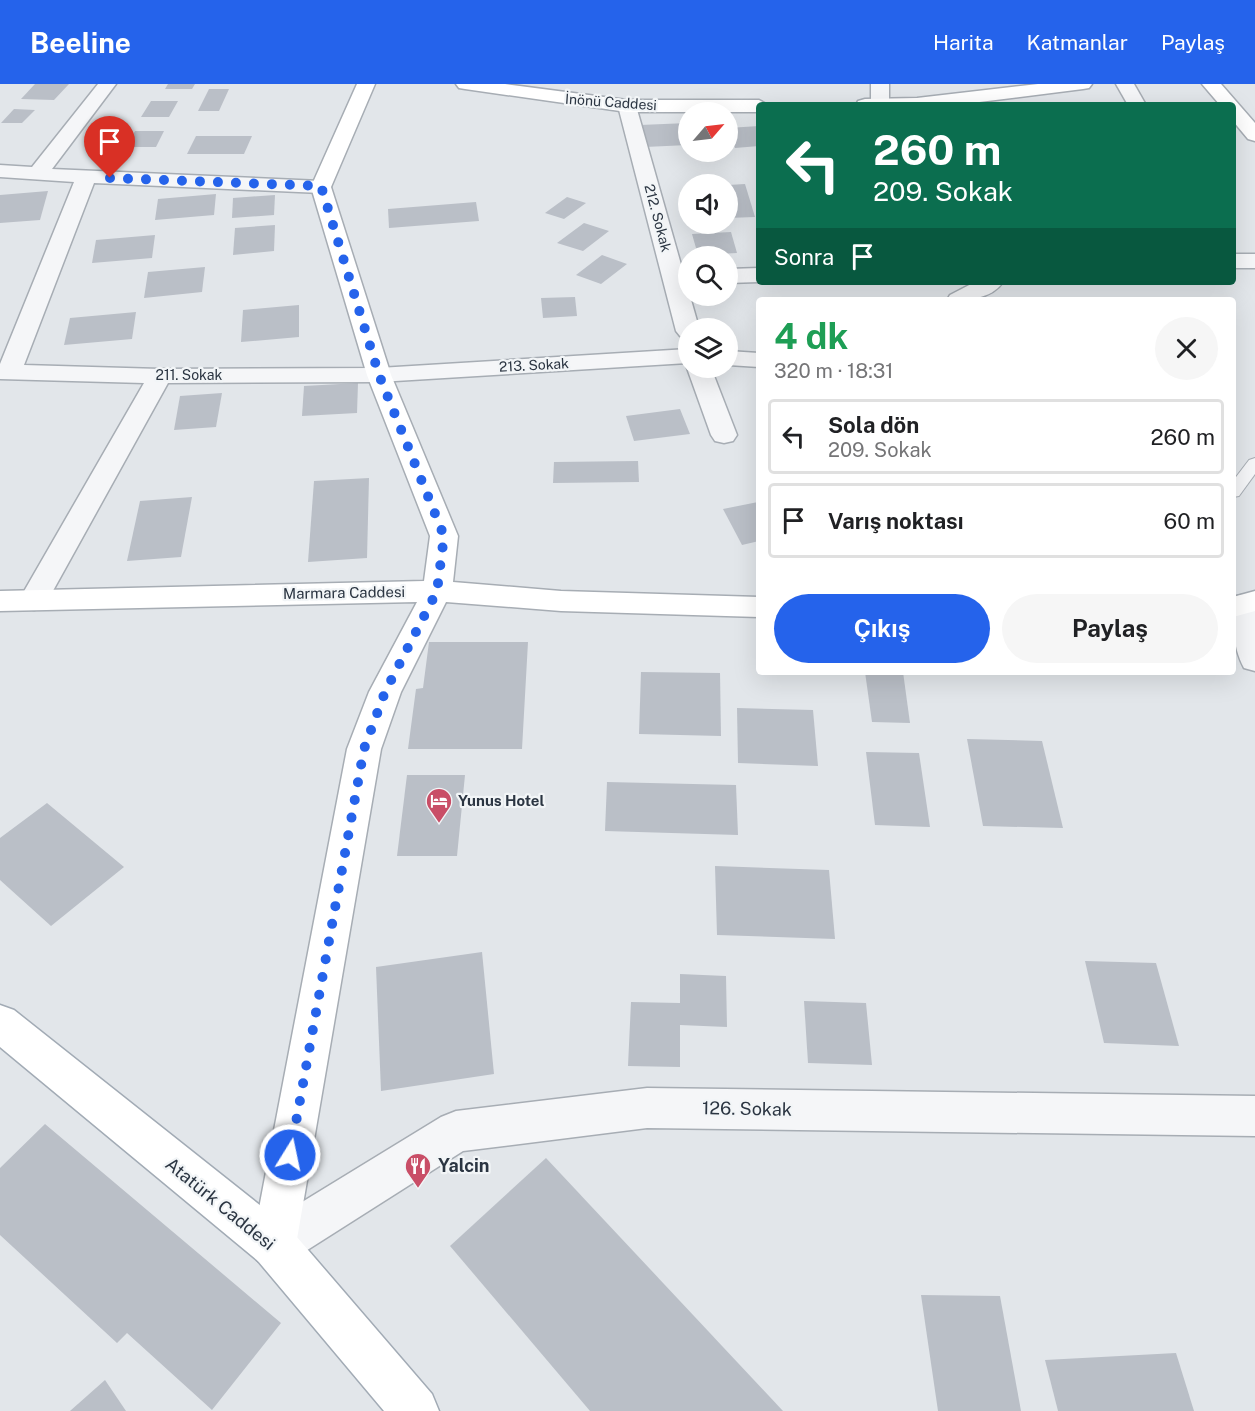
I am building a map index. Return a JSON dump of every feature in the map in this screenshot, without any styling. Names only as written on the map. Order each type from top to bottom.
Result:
[{"type":"street","points":[[38,173],[106,84]]},
{"type":"street","points":[[274,1245],[364,749],[385,692],[437,591],[444,536],[379,375],[321,186],[366,84]]},
{"type":"street","name":"İnönü Caddesi","points":[[465,84],[627,106],[756,106]]},
{"type":"street","points":[[880,84],[880,102]]},
{"type":"street","points":[[934,102],[1083,84]]},
{"type":"street","points":[[1125,84],[1135,102]]},
{"type":"street","points":[[1212,84],[1227,102]]},
{"type":"street","name":"212. Sokak","points":[[627,106],[678,265]]},
{"type":"street","points":[[1236,113],[1255,135]]},
{"type":"street","points":[[0,171],[86,177],[321,186]]},
{"type":"street","points":[[4,372],[86,177]]},
{"type":"street","points":[[738,276],[756,275]]},
{"type":"street","points":[[964,297],[986,285]]},
{"type":"street","name":"213. Sokak","points":[[379,375],[678,357]]},
{"type":"street","points":[[738,359],[756,360]]},
{"type":"street","name":"211. Sokak","points":[[4,372],[160,376],[379,375]]},
{"type":"street","points":[[34,600],[160,376]]},
{"type":"street","points":[[703,378],[724,435]]},
{"type":"street","name":"Marmara Caddesi","points":[[0,601],[437,591],[561,602],[756,607]]},
{"type":"street","points":[[1243,604],[1255,660]]},
{"type":"street","name":"Atatürk Caddesi","points":[[0,1023],[274,1245],[398,1404]]},
{"type":"street","name":"126. Sokak","points":[[274,1245],[456,1131],[647,1108],[1255,1116]]},
{"type":"lane","points":[[1236,488],[1255,463]]},
{"type":"building","points":[[35,84],[69,84],[54,100],[21,99]]},
{"type":"building","points":[[168,84],[195,84],[192,89],[165,89]]},
{"type":"building","points":[[209,89],[229,89],[219,111],[198,111]]},
{"type":"building","points":[[151,101],[178,101],[169,117],[141,117]]},
{"type":"building","points":[[14,109],[35,110],[22,123],[1,123]]},
{"type":"building","points":[[678,123],[678,145],[645,147],[640,125]]},
{"type":"building","points":[[756,126],[756,146],[738,148],[738,127]]},
{"type":"building","points":[[135,131],[164,131],[156,147],[126,147]]},
{"type":"building","points":[[196,136],[252,136],[244,154],[187,154]]},
{"type":"building","points":[[738,184],[745,184],[755,217],[738,218]]},
{"type":"building","points":[[48,191],[40,220],[0,223],[0,195]]},
{"type":"building","points":[[216,194],[214,215],[155,220],[158,199]]},
{"type":"building","points":[[275,195],[274,215],[232,218],[233,198]]},
{"type":"building","points":[[567,197],[586,203],[564,219],[545,213]]},
{"type":"building","points":[[476,202],[479,221],[389,228],[388,209]]},
{"type":"building","points":[[584,223],[609,231],[583,251],[557,243]]},
{"type":"building","points":[[275,225],[274,251],[233,255],[235,228]]},
{"type":"building","points":[[692,234],[732,234],[735,246],[695,246]]},
{"type":"building","points":[[155,235],[152,258],[92,263],[96,240]]},
{"type":"building","points":[[602,255],[627,264],[601,284],[576,275]]},
{"type":"building","points":[[205,267],[202,292],[144,298],[148,272]]},
{"type":"building","points":[[575,297],[577,316],[543,318],[541,298]]},
{"type":"building","points":[[299,305],[299,337],[241,342],[243,310]]},
{"type":"building","points":[[136,312],[132,339],[64,345],[70,318]]},
{"type":"building","points":[[358,383],[357,413],[302,416],[304,386]]},
{"type":"building","points":[[222,393],[216,427],[174,430],[180,396]]},
{"type":"building","points":[[680,409],[690,434],[634,441],[626,416]]},
{"type":"building","points":[[638,461],[639,482],[553,483],[554,462]]},
{"type":"building","points":[[369,478],[367,558],[308,562],[314,481]]},
{"type":"building","points":[[192,497],[181,557],[127,561],[140,501]]},
{"type":"building","points":[[756,502],[756,542],[742,545],[723,509]]},
{"type":"building","points":[[429,642],[528,642],[522,749],[408,749],[416,689],[423,688]]},
{"type":"building","points":[[641,672],[720,673],[721,736],[639,734]]},
{"type":"building","points":[[865,675],[903,675],[910,723],[872,722]]},
{"type":"building","points":[[737,708],[813,710],[818,766],[738,763]]},
{"type":"building","points":[[967,739],[1042,741],[1063,828],[983,826]]},
{"type":"building","points":[[866,752],[919,753],[930,827],[875,825]]},
{"type":"building","points":[[407,775],[465,775],[457,856],[397,856]]},
{"type":"building","points":[[607,782],[736,785],[738,835],[605,831]]},
{"type":"building","points":[[47,803],[124,867],[51,926],[0,880],[0,838]]},
{"type":"building","points":[[715,866],[829,870],[835,939],[717,935]]},
{"type":"building","points":[[482,952],[494,1074],[381,1091],[376,967]]},
{"type":"building","points":[[1085,961],[1156,963],[1179,1046],[1104,1043]]},
{"type":"building","points":[[680,974],[726,976],[727,1027],[680,1025],[680,1067],[628,1066],[631,1002],[680,1003]]},
{"type":"building","points":[[804,1001],[866,1003],[872,1065],[808,1063]]},
{"type":"building","points":[[45,1124],[281,1323],[212,1410],[127,1333],[117,1343],[0,1235],[0,1168]]},
{"type":"building","points":[[546,1158],[783,1411],[590,1411],[450,1246]]},
{"type":"building","points":[[921,1295],[1000,1296],[1021,1411],[938,1411]]},
{"type":"building","points":[[1176,1353],[1194,1411],[1058,1411],[1045,1360]]},
{"type":"building","points":[[105,1380],[126,1411],[70,1411]]},
{"type":"place","name":"Yunus Hotel","points":[[439,824]]},
{"type":"place","name":"Yalcin","points":[[418,1189]]},
{"type":"route","points":[[110,178],[321,186],[379,375],[444,536],[437,591],[385,692],[364,749],[290,1155]]}]
